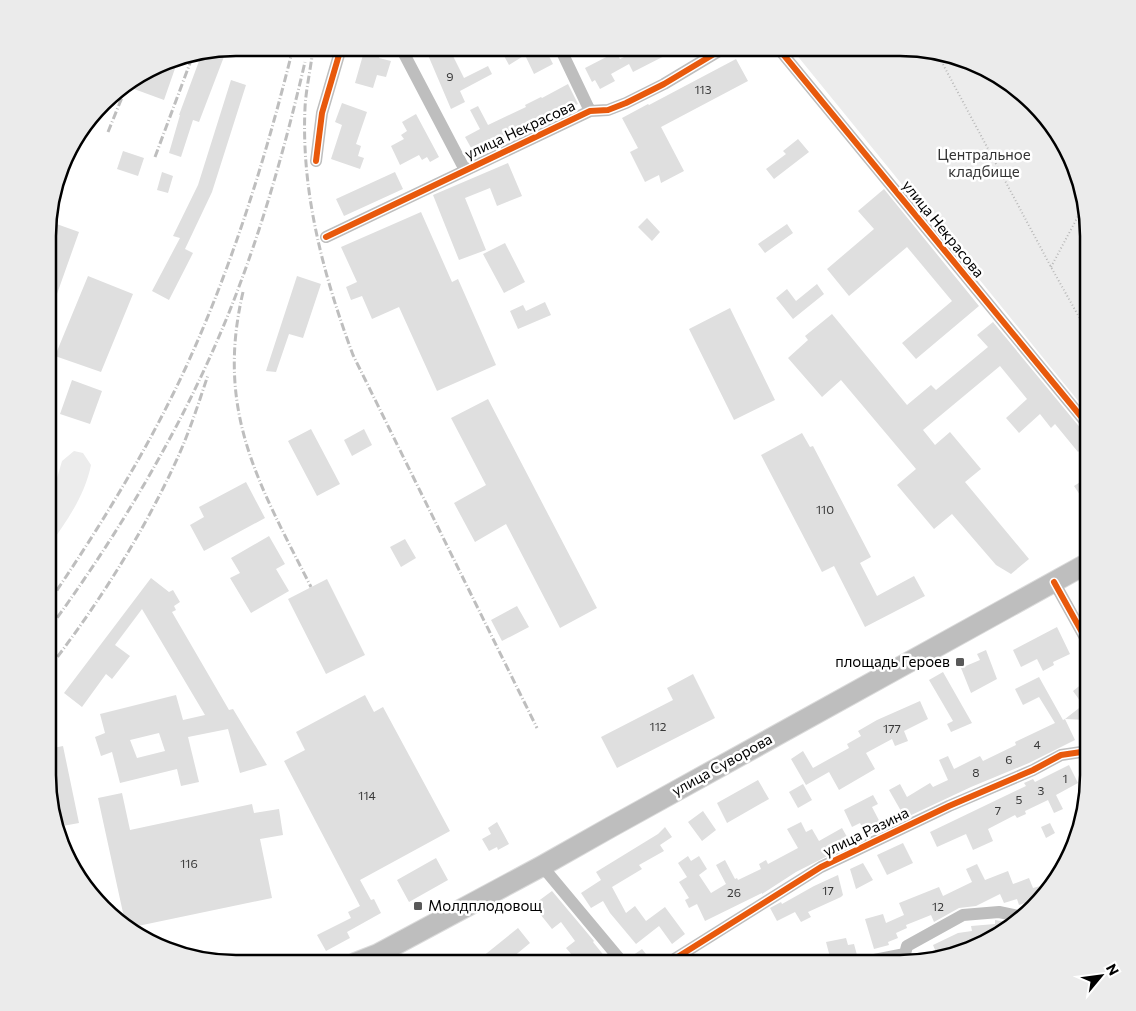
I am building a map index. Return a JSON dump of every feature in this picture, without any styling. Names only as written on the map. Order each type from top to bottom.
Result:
[{"type":"main road","name":"улица Суворова","points":[[388,955],[619,822],[1080,567]]},
{"type":"street","points":[[316,162],[322,113],[339,56]]},
{"type":"street","points":[[405,56],[465,170]]},
{"type":"street","points":[[564,56],[590,111]]},
{"type":"street","name":"улица Некрасова","points":[[326,237],[590,111],[608,110],[626,103],[664,84],[711,56]]},
{"type":"street","name":"улица Некрасова","points":[[785,56],[1080,415]]},
{"type":"street","points":[[1054,582],[1080,629]]},
{"type":"street","name":"улица Разина","points":[[681,955],[821,867],[949,806],[1033,770],[1061,755],[1080,752]]},
{"type":"street","points":[[542,866],[616,955]]},
{"type":"street","points":[[900,955],[905,954],[907,946],[963,914],[999,912],[1013,915]]},
{"type":"path","points":[[941,61],[1050,267],[1080,319]]},
{"type":"path","points":[[1050,267],[1078,215]]},
{"type":"green space","name":"Центральное кладбище","points":[[798,56],[900,56],[947,62],[990,80],[1019,101],[1035,117],[1056,146],[1066,167],[1074,189],[1078,212],[1080,236],[1080,403]]},
{"type":"green space","points":[[74,451],[83,453],[91,465],[80,497],[56,536],[56,482],[62,461]]},
{"type":"building","points":[[363,56],[380,56],[379,58],[391,61],[386,77],[377,75],[373,88],[355,83]]},
{"type":"building","points":[[428,56],[453,56],[464,78],[488,66],[492,74],[460,91],[465,102],[451,109]]},
{"type":"building","points":[[504,56],[523,56],[509,65]]},
{"type":"building","points":[[525,56],[549,56],[553,64],[534,74]]},
{"type":"building","points":[[608,56],[618,56],[620,59],[626,56],[664,56],[633,72],[629,64],[611,74],[615,81],[600,89],[595,80],[592,82],[585,68]]},
{"type":"building","points":[[224,57],[199,122],[193,120],[181,157],[169,153],[179,115],[199,60]]},
{"type":"building","points":[[736,59],[748,81],[661,127],[684,171],[661,183],[659,175],[645,182],[630,152],[638,148],[622,118]]},
{"type":"building","points":[[176,67],[164,100],[134,89],[146,80]]},
{"type":"building","points":[[231,80],[246,85],[212,192],[185,249],[193,253],[169,300],[152,291],[180,238],[173,236],[198,185]]},
{"type":"building","points":[[568,84],[578,104],[556,114],[555,112],[474,153],[465,137],[480,129],[470,110],[478,106],[488,125]]},
{"type":"building","points":[[342,103],[367,112],[356,144],[361,146],[358,156],[364,158],[360,169],[331,159],[342,125],[335,122]]},
{"type":"building","points":[[416,114],[439,157],[430,162],[427,157],[422,160],[419,155],[400,165],[391,146],[404,139],[401,135],[407,131],[402,122]]},
{"type":"building","points":[[798,139],[809,152],[774,179],[766,169],[786,154],[783,151]]},
{"type":"building","points":[[123,151],[144,158],[138,176],[117,169]]},
{"type":"building","points":[[508,163],[522,196],[497,206],[490,188],[465,198],[486,250],[459,260],[433,195]]},
{"type":"building","points":[[162,172],[173,176],[168,193],[157,190]]},
{"type":"building","points":[[395,172],[403,189],[344,216],[336,199]]},
{"type":"building","points":[[884,189],[979,306],[916,359],[902,343],[952,301],[907,247],[849,296],[827,269],[874,229],[858,211]]},
{"type":"building","points":[[421,212],[452,282],[458,279],[496,365],[437,391],[399,307],[372,319],[362,296],[351,300],[346,287],[357,282],[341,247]]},
{"type":"building","points":[[647,218],[660,232],[652,241],[638,227]]},
{"type":"building","points":[[57,224],[79,232],[56,297]]},
{"type":"building","points":[[787,224],[793,233],[765,253],[758,244]]},
{"type":"building","points":[[505,243],[525,282],[504,293],[483,254]]},
{"type":"building","points":[[88,276],[133,294],[101,372],[56,356]]},
{"type":"building","points":[[297,276],[321,284],[303,338],[289,334],[276,372],[266,371]]},
{"type":"building","points":[[817,284],[824,294],[793,319],[776,298],[787,289],[796,301]]},
{"type":"building","points":[[545,302],[551,315],[518,329],[510,311],[523,305],[526,311]]},
{"type":"building","points":[[730,308],[775,400],[734,420],[689,329]]},
{"type":"building","points":[[832,314],[907,405],[931,385],[936,390],[988,347],[977,335],[993,322],[1080,428],[1080,450],[1078,452],[1055,424],[1051,428],[1040,414],[1019,433],[1006,418],[1027,399],[1000,366],[923,430],[935,445],[950,432],[981,469],[965,482],[1029,559],[1011,574],[996,565],[952,514],[934,529],[897,485],[916,469],[841,380],[822,397],[788,358],[808,340],[805,336]]},
{"type":"building","points":[[72,380],[102,391],[90,424],[60,414]]},
{"type":"building","points":[[488,399],[597,608],[560,628],[506,524],[475,542],[454,503],[486,485],[451,418]]},
{"type":"building","points":[[311,429],[340,484],[317,496],[288,441]]},
{"type":"building","points":[[364,429],[372,445],[352,456],[344,440]]},
{"type":"building","points":[[802,433],[810,447],[813,446],[871,557],[860,563],[877,596],[914,576],[925,596],[865,627],[834,566],[822,572],[761,455]]},
{"type":"building","points":[[246,482],[265,518],[204,551],[190,525],[204,517],[199,507]]},
{"type":"building","points":[[1080,482],[1080,495],[1074,486]]},
{"type":"building","points":[[269,536],[285,564],[276,569],[289,591],[251,613],[230,578],[240,573],[231,558]]},
{"type":"building","points":[[405,539],[416,558],[401,567],[390,547]]},
{"type":"building","points":[[151,578],[169,592],[173,590],[180,602],[174,606],[176,610],[172,612],[229,710],[233,709],[267,765],[240,773],[228,729],[188,737],[199,782],[181,786],[177,769],[120,783],[112,752],[101,756],[95,737],[105,733],[100,714],[176,695],[183,720],[205,715],[142,609],[115,645],[130,656],[112,679],[106,674],[82,707],[64,693]],"holes":[[[159,733],[165,751],[137,758],[130,740]]]},
{"type":"building","points":[[327,579],[365,655],[326,674],[288,599]]},
{"type":"building","points":[[517,606],[529,627],[502,641],[491,620]]},
{"type":"building","points":[[1057,627],[1070,654],[1053,662],[1054,665],[1043,671],[1037,659],[1021,667],[1013,650]]},
{"type":"building","points":[[986,650],[997,679],[971,693],[961,668],[980,660],[977,654]]},
{"type":"building","points":[[943,672],[972,723],[951,732],[947,724],[953,721],[929,680]]},
{"type":"building","points":[[693,674],[715,718],[617,768],[601,737],[673,700],[667,688]]},
{"type":"building","points":[[1039,677],[1063,720],[1065,719],[1075,740],[1029,763],[971,787],[905,818],[889,790],[900,784],[907,797],[930,783],[933,787],[948,780],[939,760],[948,756],[954,769],[980,756],[983,761],[1016,745],[1015,742],[1055,723],[1039,697],[1023,705],[1015,689]]},
{"type":"building","points":[[1080,685],[1080,701],[1073,691]]},
{"type":"building","points":[[365,695],[374,712],[383,707],[450,831],[360,880],[371,900],[374,899],[381,913],[347,932],[350,938],[326,951],[317,935],[351,918],[348,912],[360,906],[284,761],[305,750],[296,732]]},
{"type":"building","points":[[920,701],[928,719],[904,731],[908,741],[895,746],[892,739],[866,753],[875,769],[839,790],[829,772],[806,785],[791,759],[803,751],[813,768],[849,748],[847,744],[861,736],[858,731],[877,720]]},
{"type":"building","points":[[1080,707],[1080,720],[1065,719]]},
{"type":"building","points":[[63,746],[79,823],[63,826],[62,822],[56,775],[56,747]]},
{"type":"building","points":[[1069,765],[1078,783],[1056,795],[1063,809],[1054,813],[1048,800],[1025,811],[1026,814],[1017,818],[1015,815],[988,829],[993,841],[973,850],[966,834],[937,847],[930,832],[1026,786],[1024,783],[1033,779],[1035,782]]},
{"type":"building","points":[[758,780],[769,799],[727,823],[717,803]]},
{"type":"building","points":[[803,784],[812,800],[798,808],[789,792]]},
{"type":"building","points":[[122,793],[130,830],[252,804],[254,813],[279,809],[283,835],[260,839],[272,898],[139,926],[124,915],[98,798]]},
{"type":"building","points":[[873,795],[878,804],[872,807],[883,828],[867,836],[860,823],[852,827],[844,810]]},
{"type":"building","points":[[703,811],[716,830],[702,841],[688,822]]},
{"type":"building","points":[[497,822],[509,844],[498,850],[497,847],[489,851],[482,839],[491,834],[488,828]]},
{"type":"building","points":[[801,822],[806,832],[812,829],[819,841],[842,828],[851,844],[796,872],[762,894],[705,921],[697,904],[689,908],[685,900],[689,898],[679,882],[687,877],[678,863],[688,856],[691,861],[699,856],[707,869],[699,875],[711,893],[726,884],[716,865],[725,860],[735,879],[737,878],[738,880],[761,869],[759,864],[766,860],[768,864],[798,848],[787,829]]},
{"type":"building","points":[[1050,823],[1055,833],[1046,838],[1041,827]]},
{"type":"building","points":[[665,827],[672,837],[660,845],[664,851],[639,865],[642,869],[612,887],[626,913],[635,906],[646,921],[665,907],[685,934],[672,944],[659,926],[636,944],[610,913],[603,901],[591,908],[581,893],[601,880],[596,872],[658,834]]},
{"type":"building","points":[[903,843],[913,863],[887,875],[877,855]]},
{"type":"building","points":[[436,858],[448,880],[409,902],[397,880]]},
{"type":"building","points":[[863,863],[873,880],[856,889],[850,869]]},
{"type":"building","points":[[977,864],[985,880],[1008,871],[1013,884],[1029,878],[1033,888],[1042,886],[1026,902],[1019,905],[1017,899],[1004,903],[1000,894],[976,906],[959,908],[934,922],[931,915],[906,925],[907,928],[896,933],[898,938],[888,942],[889,945],[874,949],[865,919],[883,914],[886,923],[904,915],[899,903],[939,887],[943,896],[972,882],[966,869]]},
{"type":"building","points":[[838,875],[843,895],[841,897],[808,912],[811,917],[801,922],[795,912],[777,921],[770,908],[781,902],[782,904]]},
{"type":"building","points":[[552,891],[604,955],[572,955],[566,948],[575,941],[561,922],[552,929],[533,905]]},
{"type":"building","points":[[995,920],[1004,921],[980,936],[947,949],[935,951],[933,945],[958,933],[972,931],[971,926],[995,924]]},
{"type":"building","points":[[518,928],[530,943],[516,955],[484,955]]},
{"type":"building","points":[[846,938],[848,945],[854,944],[857,955],[829,955],[826,942]]},
{"type":"building","points":[[642,949],[647,955],[633,955]]},
{"type":"railway","points":[[56,592],[87,545],[139,458],[186,367],[219,289],[247,210],[272,129],[291,56]]},
{"type":"railway","points":[[312,56],[305,108],[307,171],[311,203],[324,265],[342,325],[353,355],[537,728]]},
{"type":"railway","points":[[155,157],[190,62]]},
{"type":"railway","points":[[56,619],[101,555],[148,477],[170,438],[210,356],[228,315],[262,222],[281,158],[305,62]]},
{"type":"railway","points":[[108,132],[122,97]]},
{"type":"railway","points":[[243,292],[236,335],[234,374],[238,411],[247,446],[259,480],[311,587]]},
{"type":"railway","points":[[56,659],[120,566],[151,512],[182,447],[208,375]]},
{"type":"cycle path","points":[[316,161],[322,113],[339,56]]},
{"type":"cycle path","points":[[326,237],[590,111],[608,110],[626,103],[664,84],[711,56]]},
{"type":"cycle path","points":[[785,56],[1080,415]]},
{"type":"cycle path","points":[[1054,582],[1080,629]]},
{"type":"cycle path","points":[[681,955],[821,867],[949,806],[1033,770],[1061,755],[1080,752]]},
{"type":"place","name":"площадь Героев","points":[[960,662]]},
{"type":"place","name":"Молдплодовощ","points":[[418,906]]}]
